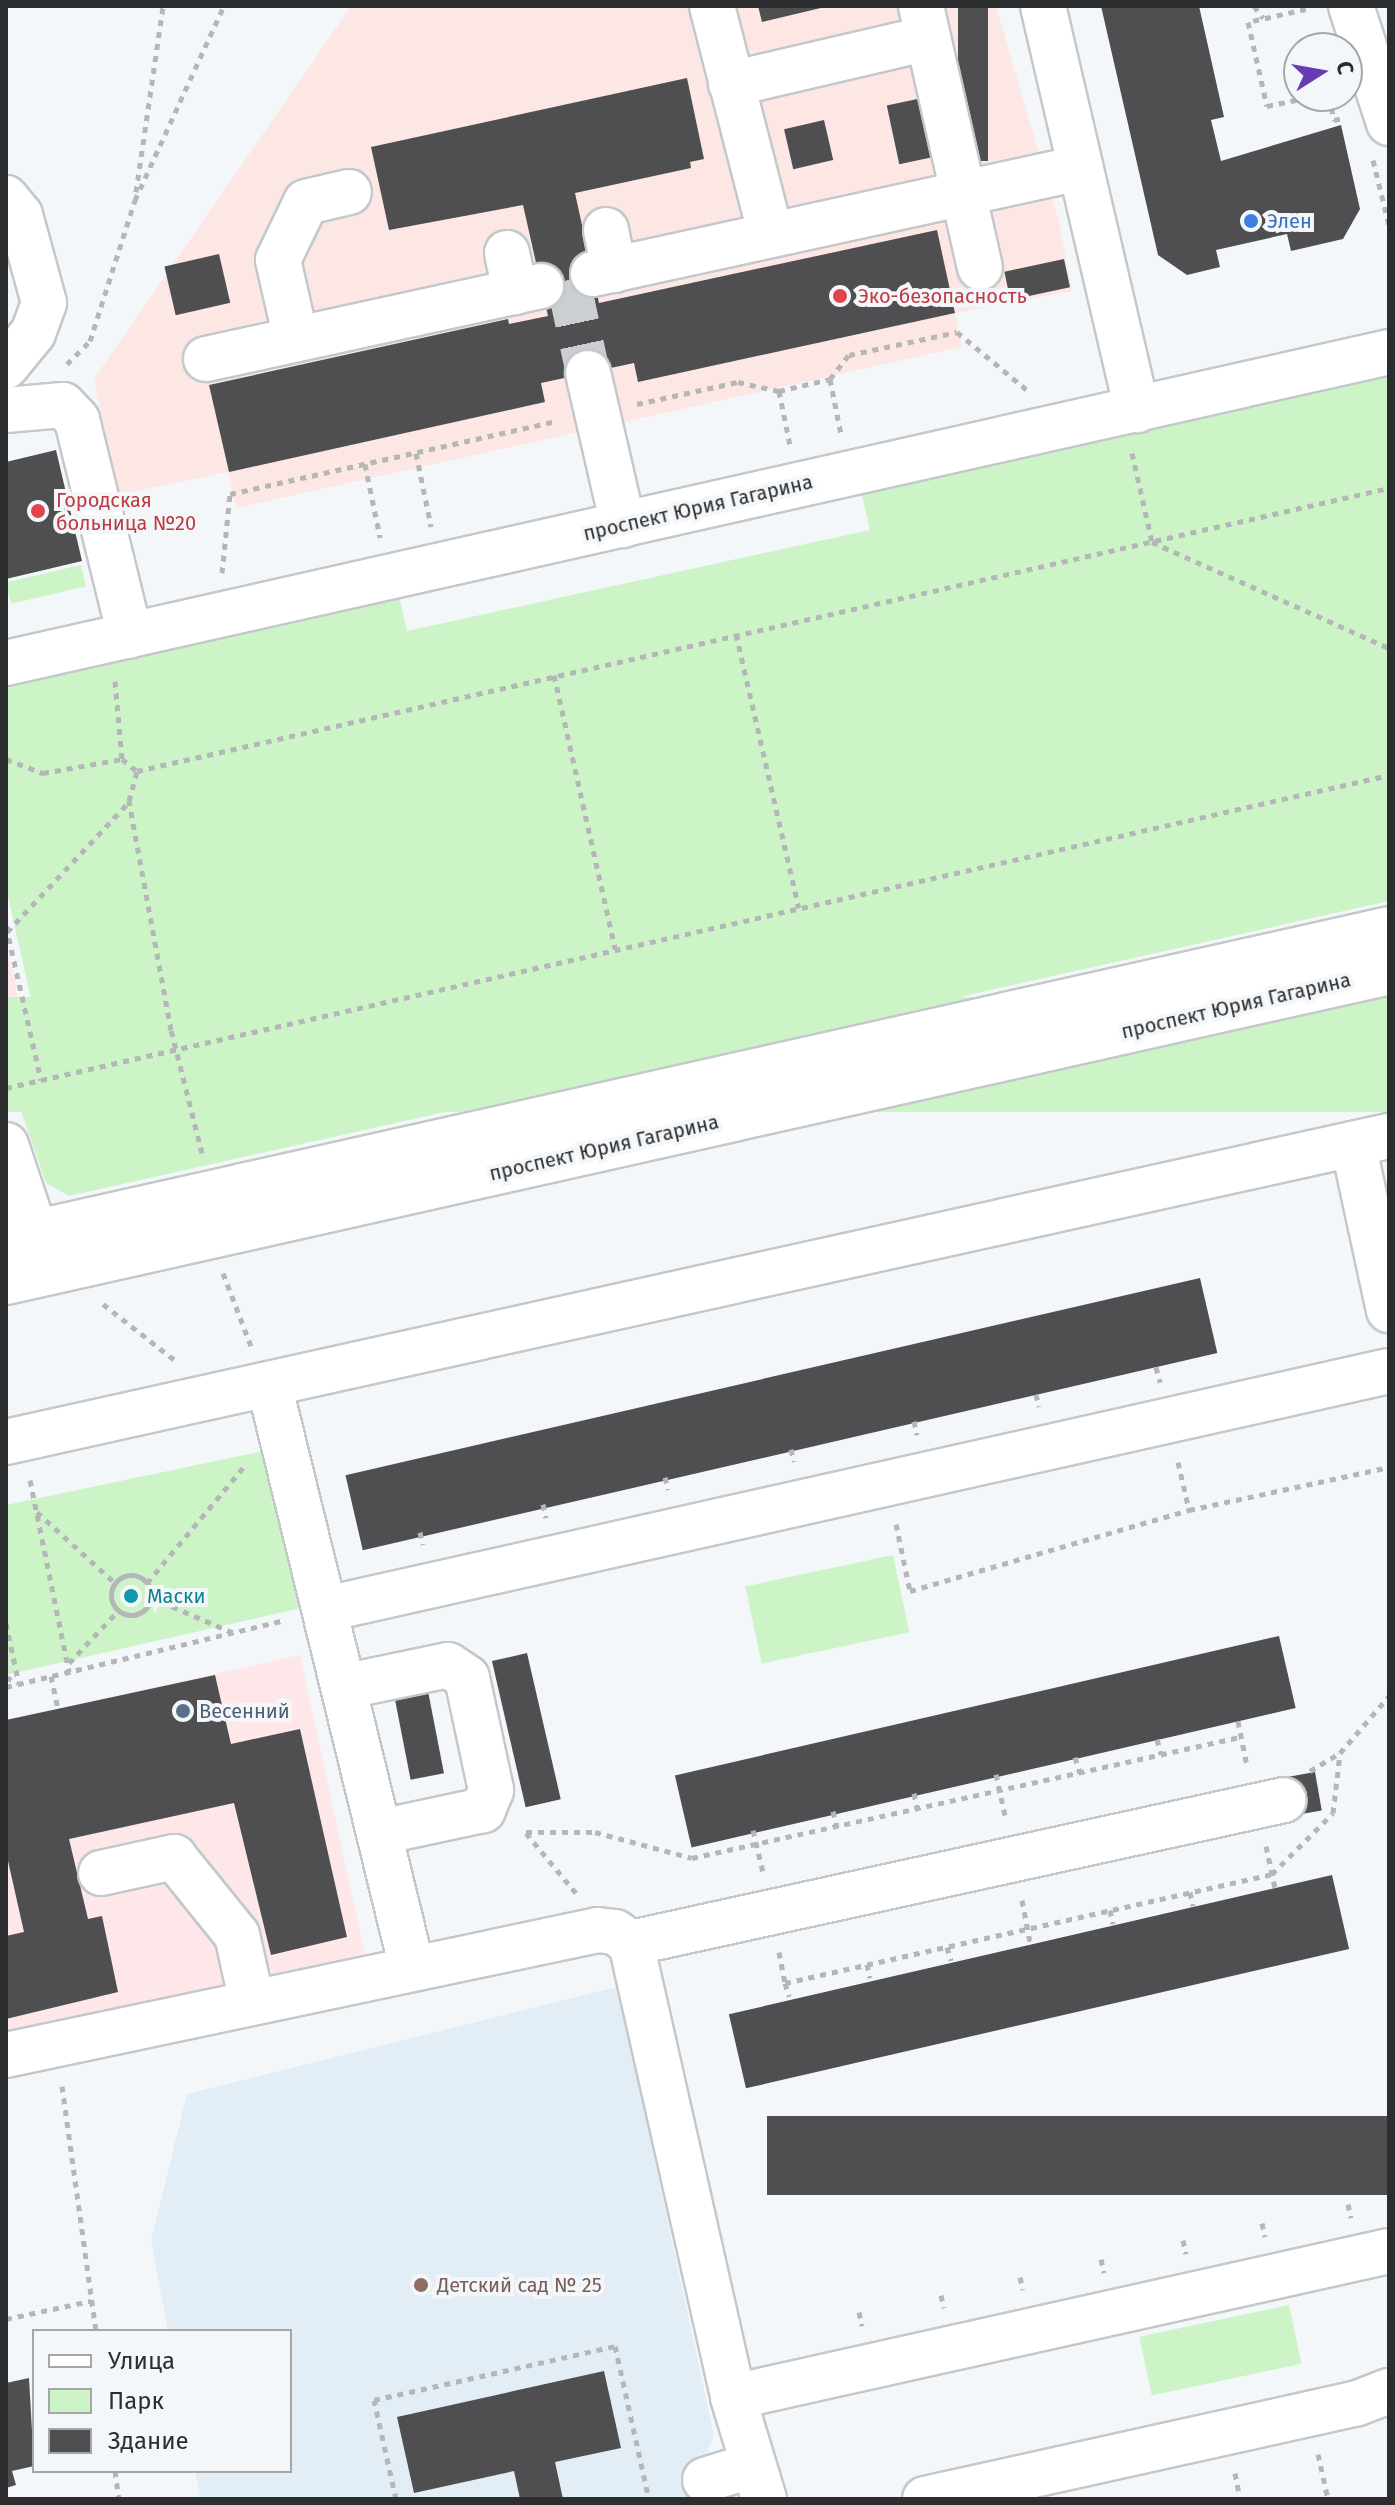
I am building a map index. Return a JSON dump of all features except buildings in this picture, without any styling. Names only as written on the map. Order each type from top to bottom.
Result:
[{"type":"street","points":[[712,6],[771,235]]},
{"type":"street","points":[[1043,6],[1081,168],[1130,411]]},
{"type":"street","points":[[1351,6],[1386,101]]},
{"type":"street","points":[[731,84],[923,22],[980,267]]},
{"type":"street","points":[[604,258],[771,235],[1081,168]]},
{"type":"street","points":[[296,339],[278,260],[306,202],[349,192]]},
{"type":"street","points":[[6,198],[20,215],[42,286],[44,303],[33,333],[6,366]]},
{"type":"street","points":[[206,359],[296,339],[521,277]]},
{"type":"street","points":[[33,333],[52,379]]},
{"type":"street","name":"проспект Юрия Гагарина","points":[[6,663],[1389,352]]},
{"type":"street","points":[[588,373],[623,525]]},
{"type":"street","points":[[6,410],[63,405],[77,420],[119,638]]},
{"type":"street","name":"проспект Юрия Гагарина","points":[[6,1282],[41,1252],[1389,929]]},
{"type":"street","name":"проспект Юрия Гагарина","points":[[41,1252],[1389,972]]},
{"type":"street","points":[[6,1442],[207,1398],[274,1404],[1371,1140],[1389,1310]]},
{"type":"street","points":[[6,1145],[41,1252]]},
{"type":"street","points":[[326,1609],[1389,1371]]},
{"type":"street","points":[[274,1404],[347,1686],[412,1968]]},
{"type":"street","points":[[347,1686],[448,1665],[467,1678],[491,1790],[483,1810],[380,1832]]},
{"type":"street","points":[[6,2055],[412,1968],[771,1913],[1284,1800]]},
{"type":"street","points":[[101,1873],[174,1857],[237,1935],[252,2002]]},
{"type":"street","points":[[615,1936],[757,2482],[705,2480]]},
{"type":"street","points":[[733,2397],[1389,2251]]},
{"type":"street","points":[[925,2499],[1364,2402],[1389,2391]]},
{"type":"path","points":[[135,200],[163,6]]},
{"type":"path","points":[[52,379],[90,341],[135,200],[224,6]]},
{"type":"path","points":[[1254,6],[1263,19]]},
{"type":"path","points":[[1283,103],[1267,106],[1248,22],[1306,9]]},
{"type":"path","points":[[957,332],[1038,399]]},
{"type":"path","points":[[830,379],[843,442]]},
{"type":"path","points":[[779,391],[792,454]]},
{"type":"path","points":[[1130,411],[1152,542]]},
{"type":"path","points":[[416,453],[433,534]]},
{"type":"path","points":[[365,464],[382,545]]},
{"type":"path","points":[[137,771],[1389,488]]},
{"type":"path","points":[[221,582],[230,494]]},
{"type":"path","points":[[1152,542],[1389,648]]},
{"type":"path","points":[[736,634],[799,908]]},
{"type":"path","points":[[119,638],[122,759]]},
{"type":"path","points":[[554,675],[615,949]]},
{"type":"path","points":[[6,759],[43,773],[122,759],[137,771]]},
{"type":"path","points":[[137,771],[129,801],[176,1047]]},
{"type":"path","points":[[6,1088],[176,1047],[1389,775]]},
{"type":"path","points":[[41,1080],[7,929],[129,801]]},
{"type":"path","points":[[41,1252],[105,1306],[173,1357],[207,1398]]},
{"type":"path","points":[[150,1597],[147,1583],[274,1404]]},
{"type":"path","points":[[1169,1420],[1189,1510]]},
{"type":"path","points":[[888,1483],[910,1591],[1189,1510],[1389,1467]]},
{"type":"path","points":[[30,1480],[69,1672]]},
{"type":"path","points":[[36,1511],[115,1583]]},
{"type":"path","points":[[147,1583],[131,1575],[115,1583],[111,1597],[119,1610],[135,1614],[150,1597]]},
{"type":"path","points":[[150,1597],[235,1633]]},
{"type":"path","points":[[6,1687],[326,1609]]},
{"type":"path","points":[[68,1664],[119,1610]]},
{"type":"path","points":[[6,1623],[19,1684]]},
{"type":"path","points":[[51,1676],[58,1709]]},
{"type":"path","points":[[6,1677],[19,1684]]},
{"type":"path","points":[[1284,1800],[1286,1775],[1316,1770],[1340,1753],[1389,1696]]},
{"type":"path","points":[[526,1832],[595,1832],[692,1858],[1240,1737]]},
{"type":"path","points":[[1157,1739],[1161,1754]]},
{"type":"path","points":[[1075,1757],[1080,1773]]},
{"type":"path","points":[[914,1793],[917,1809]]},
{"type":"path","points":[[483,1810],[526,1832],[615,1936]]},
{"type":"path","points":[[833,1811],[837,1827]]},
{"type":"path","points":[[753,1830],[789,1996]]},
{"type":"path","points":[[785,1983],[1272,1874]]},
{"type":"path","points":[[1190,1892],[1193,1906]]},
{"type":"path","points":[[1110,1910],[1113,1924]]},
{"type":"path","points":[[947,1947],[951,1960]]},
{"type":"path","points":[[867,1964],[870,1978]]},
{"type":"path","points":[[56,2044],[96,2329]]},
{"type":"path","points":[[6,2319],[91,2301]]},
{"type":"path","points":[[396,2499],[374,2400],[615,2346],[649,2499]]},
{"type":"path","points":[[115,2473],[119,2499]]},
{"type":"shaded area","points":[[351,6],[996,6],[1059,222],[1072,291],[955,313],[962,347],[236,508],[228,472],[117,495],[94,379]]},
{"type":"shaded area","points":[[6,943],[35,1076],[6,1082]]},
{"type":"shaded area","points":[[300,1655],[365,1955],[6,2034],[6,1720]]},
{"type":"shaded area","name":"Детский сад № 25","points":[[617,1987],[714,2435],[702,2467],[715,2499],[201,2499],[195,2473],[292,2473],[292,2329],[168,2329],[151,2240],[187,2094]]},
{"type":"green space","points":[[1389,371],[1389,901],[69,1196],[46,1183],[13,1088],[49,1079],[6,888],[6,677],[398,591],[407,631],[870,530],[860,486]]},
{"type":"green space","points":[[81,565],[86,586],[11,604],[6,582]]},
{"type":"green space","points":[[6,997],[1389,997],[1389,1112],[6,1112]]},
{"type":"green space","points":[[273,1449],[310,1606],[6,1675],[6,1505]]},
{"type":"green space","points":[[893,1555],[909,1632],[762,1664],[745,1586]]},
{"type":"green space","points":[[1289,2305],[1301,2364],[1152,2395],[1139,2337]]},
{"type":"tunnel","points":[[568,280],[588,373]]},
{"type":"place","name":"Элен","points":[[1251,221]]},
{"type":"place","name":"Эко-безопасность","points":[[840,296]]},
{"type":"place","name":"Городская больница №20","points":[[38,511]]},
{"type":"place","name":"Маски","points":[[131,1596]]},
{"type":"place","name":"Весенний","points":[[183,1711]]},
{"type":"place","name":"Детский сад № 25","points":[[421,2285]]}]
